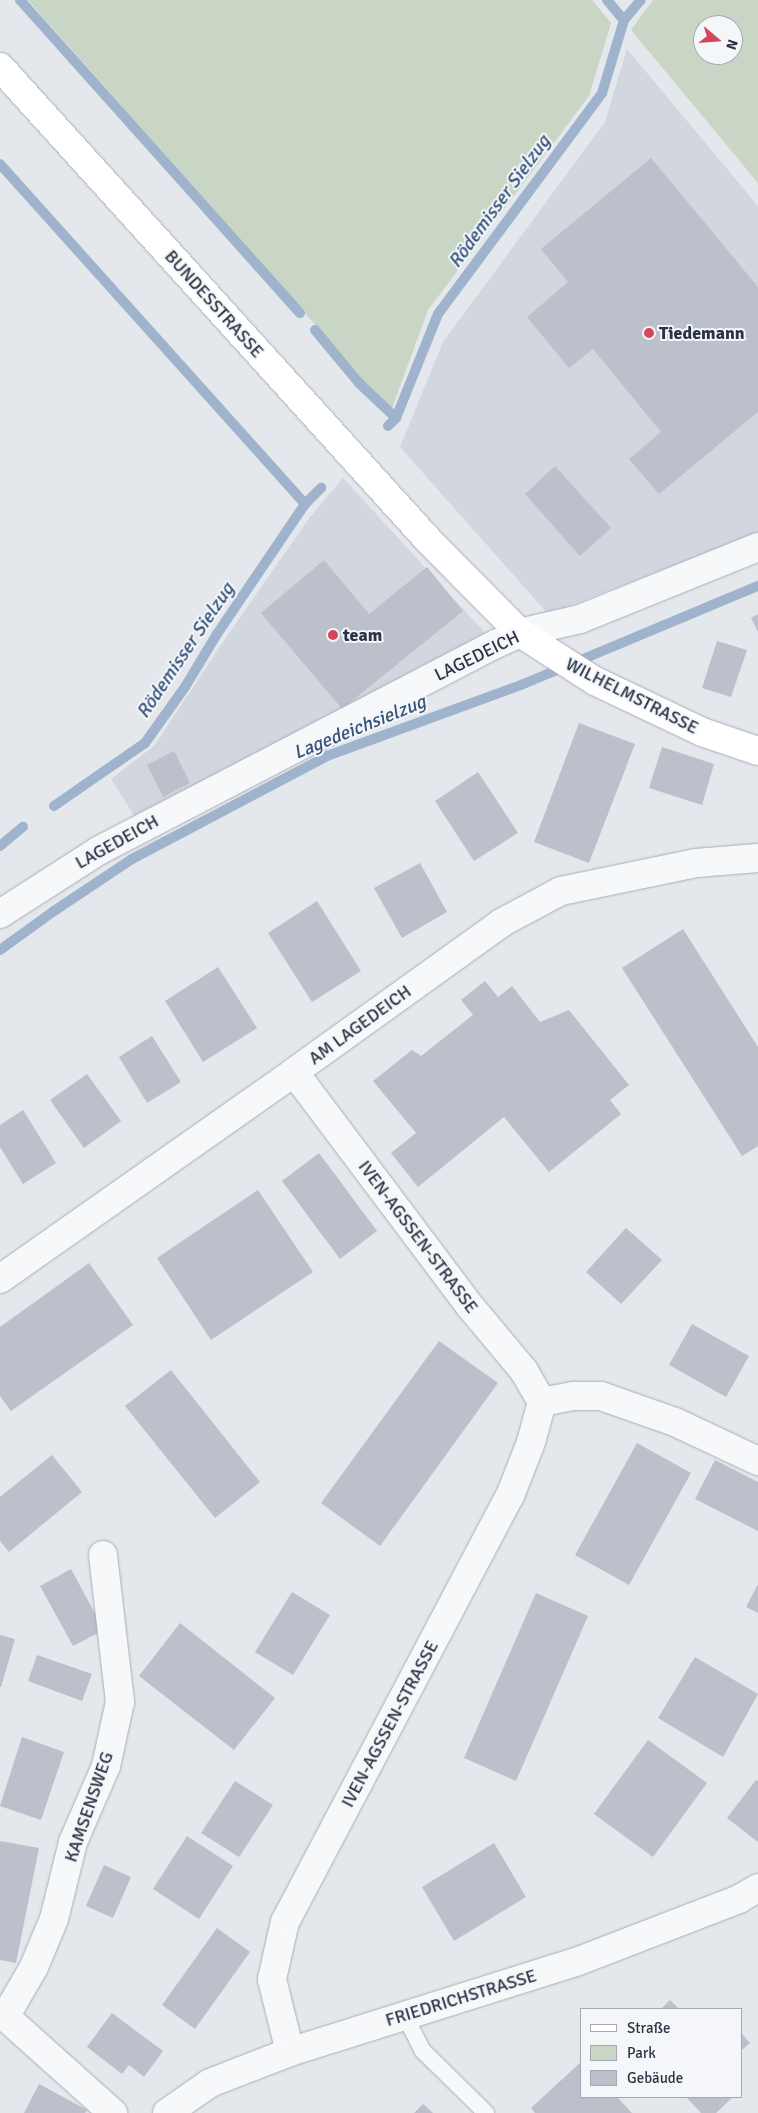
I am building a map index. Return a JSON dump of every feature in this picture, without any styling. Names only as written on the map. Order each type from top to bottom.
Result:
[{"type":"street","name":"BUNDESSTRASSE","points":[[0,67],[429,541]]},
{"type":"street","name":"WILHELMSTRASSE","points":[[429,541],[520,633],[596,681],[702,732],[758,751]]},
{"type":"street","name":"LAGEDEICH","points":[[0,914],[98,851],[520,633],[580,619],[758,547]]},
{"type":"street","name":"AM LAGEDEICH","points":[[0,1279],[294,1072],[501,923],[561,891],[696,863],[758,858]]},
{"type":"street","name":"IVEN-AGSSEN-STRASSE","points":[[290,2052],[272,1979],[286,1922],[510,1496],[531,1442],[542,1402],[524,1371],[469,1305],[294,1072]]},
{"type":"street","points":[[542,1402],[574,1396],[601,1396],[675,1422],[758,1461]]},
{"type":"street","name":"KAMSENSWEG","points":[[103,1555],[120,1702],[106,1766],[74,1842],[54,1919],[34,1967],[2,2015],[113,2113]]},
{"type":"street","name":"FRIEDRICHSTRASSE","points":[[167,2113],[210,2083],[290,2052],[576,1962],[677,1924],[758,1888]]},
{"type":"lane","points":[[405,2016],[422,2050],[486,2113]]},
{"type":"shaded area","points":[[627,49],[758,206],[758,533],[548,614],[400,447],[443,342],[605,122]]},
{"type":"shaded area","points":[[343,478],[487,635],[135,817],[111,779],[154,746],[223,642],[310,517]]},
{"type":"green space","points":[[28,0],[592,0],[611,23],[589,96],[428,310],[391,411],[361,380],[312,321]]},
{"type":"green space","points":[[653,0],[758,0],[758,183],[631,30]]},
{"type":"building","name":"Tiedemann","points":[[651,158],[758,287],[758,412],[659,494],[629,459],[661,432],[593,349],[569,368],[527,317],[568,282],[541,249]]},
{"type":"building","points":[[555,466],[611,528],[580,556],[525,494]]},
{"type":"building","name":"team","points":[[324,560],[369,614],[427,567],[463,611],[342,709],[261,613]]},
{"type":"building","points":[[758,614],[758,632],[751,618]]},
{"type":"building","points":[[717,641],[747,650],[731,697],[702,688]]},
{"type":"building","points":[[579,723],[635,744],[589,863],[534,842]]},
{"type":"building","points":[[662,747],[714,764],[702,805],[649,788]]},
{"type":"building","points":[[174,751],[190,783],[163,797],[147,765]]},
{"type":"building","points":[[478,772],[518,833],[474,861],[435,801]]},
{"type":"building","points":[[420,863],[447,912],[402,938],[374,888]]},
{"type":"building","points":[[317,901],[361,971],[312,1002],[268,933]]},
{"type":"building","points":[[683,929],[758,1047],[758,1146],[742,1156],[622,968]]},
{"type":"building","points":[[218,967],[257,1028],[203,1062],[165,1001]]},
{"type":"building","points":[[485,981],[498,997],[512,986],[540,1022],[569,1010],[629,1085],[610,1100],[621,1114],[549,1172],[504,1117],[418,1187],[391,1153],[416,1133],[373,1081],[412,1050],[421,1056],[473,1015],[461,1000]]},
{"type":"building","points":[[152,1036],[181,1082],[147,1103],[119,1057]]},
{"type":"building","points":[[87,1074],[121,1121],[84,1148],[50,1100]]},
{"type":"building","points":[[23,1110],[56,1163],[23,1184],[0,1147],[0,1125]]},
{"type":"building","points":[[319,1153],[377,1231],[340,1259],[282,1181]]},
{"type":"building","points":[[258,1190],[313,1272],[211,1340],[157,1258]]},
{"type":"building","points":[[626,1228],[662,1260],[621,1304],[586,1272]]},
{"type":"building","points":[[89,1263],[133,1325],[11,1411],[0,1396],[0,1327]]},
{"type":"building","points":[[692,1324],[749,1356],[726,1397],[669,1365]]},
{"type":"building","points":[[439,1341],[498,1383],[380,1546],[321,1503]]},
{"type":"building","points":[[171,1370],[260,1482],[215,1518],[125,1406]]},
{"type":"building","points":[[637,1443],[691,1473],[629,1585],[575,1555]]},
{"type":"building","points":[[52,1455],[82,1492],[9,1552],[0,1541],[0,1497]]},
{"type":"building","points":[[715,1460],[758,1482],[758,1531],[695,1499]]},
{"type":"building","points":[[71,1569],[104,1630],[73,1646],[40,1586]]},
{"type":"building","points":[[758,1584],[758,1613],[746,1607]]},
{"type":"building","points":[[292,1592],[330,1615],[293,1675],[255,1652]]},
{"type":"building","points":[[536,1593],[588,1616],[516,1781],[464,1758]]},
{"type":"building","points":[[180,1623],[275,1698],[234,1750],[139,1676]]},
{"type":"building","points":[[0,1635],[15,1639],[1,1687],[0,1687]]},
{"type":"building","points":[[37,1655],[92,1674],[82,1701],[28,1681]]},
{"type":"building","points":[[695,1657],[758,1694],[723,1757],[658,1718]]},
{"type":"building","points":[[22,1737],[64,1752],[41,1820],[0,1806]]},
{"type":"building","points":[[648,1740],[707,1783],[653,1857],[594,1814]]},
{"type":"building","points":[[756,1780],[758,1781],[758,1842],[727,1818]]},
{"type":"building","points":[[235,1781],[273,1805],[239,1857],[201,1833]]},
{"type":"building","points":[[187,1836],[233,1866],[199,1919],[153,1889]]},
{"type":"building","points":[[0,1841],[39,1848],[16,1963],[0,1960]]},
{"type":"building","points":[[494,1843],[526,1897],[454,1941],[422,1887]]},
{"type":"building","points":[[104,1865],[131,1877],[113,1918],[86,1906]]},
{"type":"building","points":[[217,1928],[250,1952],[195,2029],[162,2005]]},
{"type":"building","points":[[670,2000],[678,2008],[662,2008]]},
{"type":"building","points":[[112,2013],[163,2051],[144,2077],[129,2065],[122,2074],[87,2047]]},
{"type":"building","points":[[743,2035],[750,2043],[743,2049]]},
{"type":"building","points":[[580,2063],[580,2098],[618,2098],[632,2113],[535,2113],[531,2108]]},
{"type":"building","points":[[39,2084],[87,2110],[85,2113],[24,2113]]},
{"type":"building","points":[[687,2098],[732,2098],[716,2113],[701,2113]]},
{"type":"building","points":[[423,2104],[433,2113],[414,2113]]},
{"type":"waterway","points":[[20,0],[300,313]]},
{"type":"waterway","points":[[607,0],[624,20]]},
{"type":"waterway","name":"Rödemisser Sielzug","points":[[388,426],[396,418],[438,314],[602,93],[624,20],[641,0]]},
{"type":"waterway","points":[[0,164],[305,504]]},
{"type":"waterway","points":[[315,330],[359,383],[396,418]]},
{"type":"waterway","name":"Rödemisser Sielzug","points":[[54,806],[145,743],[185,687],[217,634],[305,504],[321,488]]},
{"type":"waterway","name":"Lagedeichsielzug","points":[[0,950],[132,859],[327,756],[521,685],[758,586]]},
{"type":"waterway","name":"Rödemisser Sielzug","points":[[0,846],[23,827]]},
{"type":"place","name":"Tiedemann","points":[[649,333]]},
{"type":"place","name":"team","points":[[333,635]]}]
